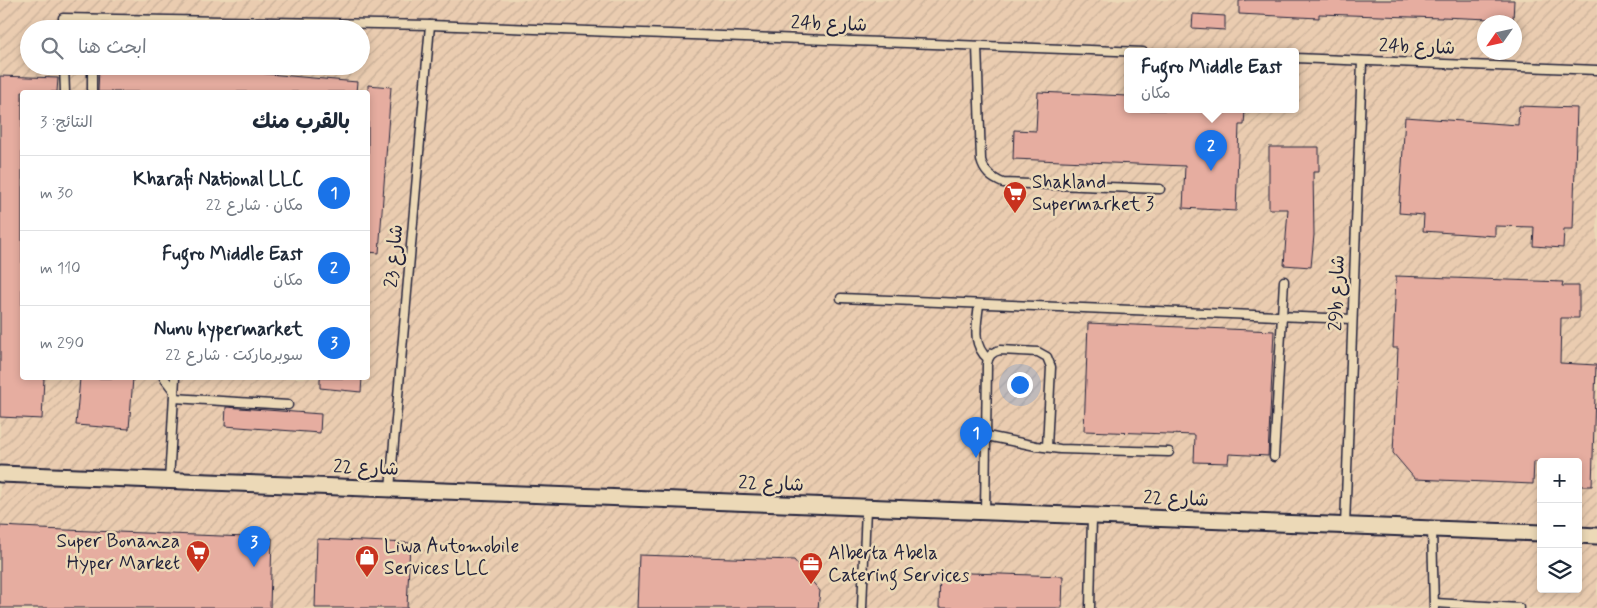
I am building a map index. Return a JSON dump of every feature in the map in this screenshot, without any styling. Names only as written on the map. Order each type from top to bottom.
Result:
[{"type":"street","name":"شارع 22","points":[[0,474],[1537,533]]},
{"type":"street","points":[[1582,535],[1597,536]]},
{"type":"lane","name":"24b شارع","points":[[63,20],[63,18],[148,20]]},
{"type":"lane","name":"24b شارع","points":[[370,24],[1124,51]]},
{"type":"lane","name":"شارع 23","points":[[390,489],[430,25]]},
{"type":"lane","points":[[977,46],[981,160],[991,177],[1002,184],[1160,189]]},
{"type":"lane","name":"24b شارع","points":[[1299,58],[1597,70]]},
{"type":"lane","name":"29b شارع","points":[[1345,526],[1362,61]]},
{"type":"lane","points":[[64,75],[65,90]]},
{"type":"lane","points":[[92,75],[92,90]]},
{"type":"lane","points":[[1274,457],[1284,281]]},
{"type":"lane","points":[[841,298],[1352,319]]},
{"type":"lane","points":[[979,304],[976,339],[980,350],[988,359]]},
{"type":"lane","points":[[986,512],[988,359],[991,354],[1000,350],[1038,352],[1043,353],[1047,357],[1051,367],[1047,447]]},
{"type":"lane","points":[[165,380],[174,394]]},
{"type":"lane","points":[[168,481],[175,380]]},
{"type":"lane","points":[[174,394],[288,405]]},
{"type":"lane","points":[[987,436],[1047,447],[1169,452]]},
{"type":"lane","points":[[862,608],[866,508]]},
{"type":"lane","points":[[1090,608],[1092,516]]},
{"type":"lane","points":[[1432,528],[1435,606],[1519,608]]},
{"type":"shaded area","points":[[0,0],[1597,0],[1597,608],[0,608]]},
{"type":"building","points":[[1514,0],[1513,15],[1477,15],[1477,18],[1319,14],[1319,18],[1239,14],[1239,1]]},
{"type":"building","points":[[1193,14],[1225,16],[1225,30],[1192,28]]},
{"type":"building","points":[[99,75],[280,75],[357,82],[356,90],[98,90]]},
{"type":"building","points":[[0,76],[58,78],[57,90],[20,90],[20,380],[44,380],[42,419],[0,417]]},
{"type":"building","points":[[368,85],[391,87],[379,253],[370,252],[370,90],[368,90]]},
{"type":"building","points":[[1038,92],[1124,96],[1124,113],[1245,113],[1244,125],[1239,125],[1236,211],[1183,208],[1185,166],[1013,159],[1014,130],[1036,131]]},
{"type":"building","points":[[1519,106],[1577,108],[1573,229],[1564,229],[1563,248],[1533,246],[1534,227],[1495,226],[1495,236],[1423,231],[1424,215],[1399,213],[1405,117],[1518,125]]},
{"type":"building","points":[[1269,147],[1319,147],[1319,172],[1313,172],[1314,235],[1311,267],[1284,265],[1288,209],[1269,209]]},
{"type":"building","points":[[1396,276],[1563,282],[1562,286],[1579,286],[1579,318],[1561,318],[1560,363],[1596,365],[1592,486],[1582,486],[1582,458],[1537,458],[1537,462],[1534,462],[1533,484],[1415,479],[1393,453],[1398,348],[1393,348]]},
{"type":"building","points":[[1088,323],[1274,331],[1268,456],[1229,454],[1228,463],[1194,462],[1195,435],[1084,431]]},
{"type":"building","points":[[80,380],[133,380],[129,429],[76,425]]},
{"type":"building","points":[[320,380],[362,380],[361,392],[320,388]]},
{"type":"building","points":[[226,407],[321,414],[320,433],[225,426]]},
{"type":"building","points":[[0,526],[272,538],[270,608],[0,608]]},
{"type":"building","points":[[317,539],[410,543],[407,608],[315,608]]},
{"type":"building","points":[[639,555],[794,560],[820,591],[818,608],[637,608]]},
{"type":"building","points":[[940,572],[1063,576],[1062,608],[939,608]]},
{"type":"place","name":"Fugro Middle East","points":[[1211,171]]},
{"type":"place","name":"Shakland Supermarket 3","points":[[1015,214]]},
{"type":"place","name":"Kharafi National LLC","points":[[976,458]]},
{"type":"place","name":"Nunu hypermarket","points":[[254,567]]},
{"type":"place","name":"Super Bonanza Hyper Market","points":[[198,573]]},
{"type":"place","name":"Liwa Automobile Services LLC","points":[[367,578]]},
{"type":"place","name":"Alberta Abela Catering Services","points":[[811,585]]}]
